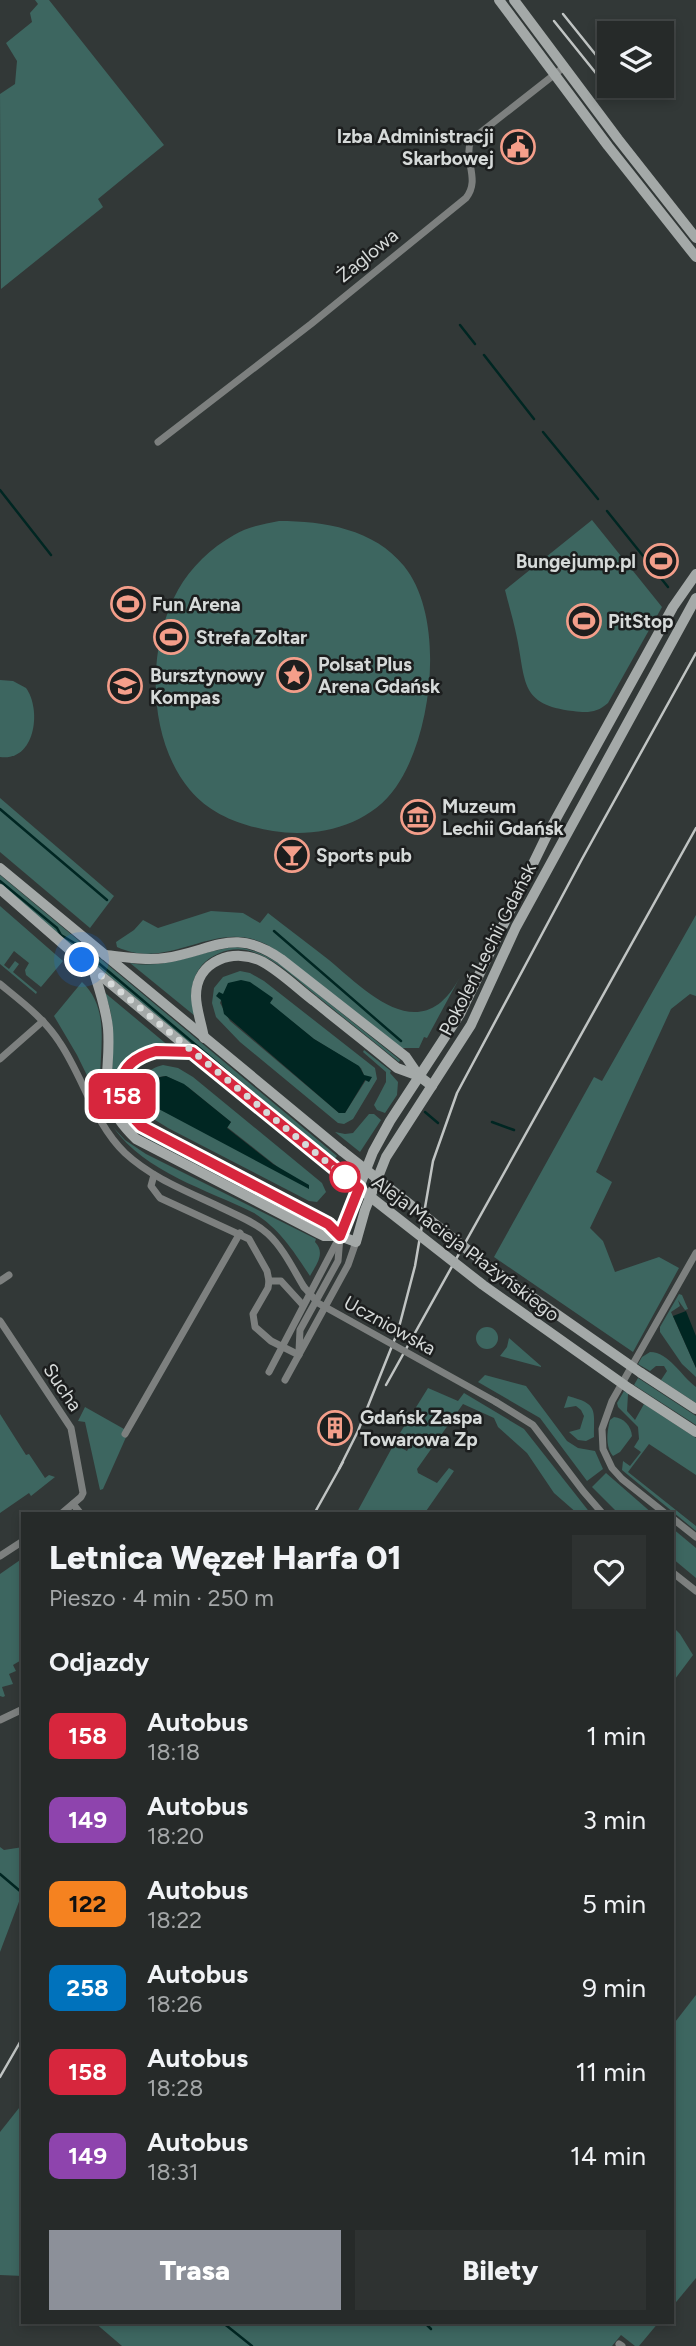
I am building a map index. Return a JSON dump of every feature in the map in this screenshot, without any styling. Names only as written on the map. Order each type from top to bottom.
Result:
[{"type":"main road","points":[[499,0],[559,71],[662,204],[696,257]]},
{"type":"main road","points":[[514,0],[559,71]]},
{"type":"main road","points":[[662,204],[696,237]]},
{"type":"main road","name":"Pokoleń Lechii Gdańsk","points":[[340,1236],[373,1152],[390,1121],[460,1014],[533,864],[673,607],[696,573]]},
{"type":"main road","name":"Pokoleń Lechii Gdańsk","points":[[356,1242],[365,1210],[386,1157],[471,1025],[516,927],[546,870],[696,598]]},
{"type":"main road","points":[[673,607],[687,615]]},
{"type":"main road","points":[[596,747],[610,755]]},
{"type":"main road","points":[[533,864],[546,870]]},
{"type":"main road","name":"Aleja Macieja Płażyńskiego","points":[[0,868],[342,1151],[481,1261],[696,1409]]},
{"type":"main road","name":"Aleja Macieja Płażyńskiego","points":[[0,889],[331,1166],[483,1285],[696,1432]]},
{"type":"main road","points":[[105,955],[148,960],[167,958],[221,943],[242,942],[258,946],[281,959],[406,1058],[419,1076],[432,1086]]},
{"type":"main road","points":[[204,1038],[196,995],[200,978],[207,967],[219,959],[247,956],[263,962],[278,973],[397,1068],[419,1076]]},
{"type":"main road","points":[[93,969],[106,1011],[107,1090],[111,1108],[120,1123],[136,1139],[318,1233],[324,1236],[340,1236],[356,1242]]},
{"type":"main road","points":[[192,1052],[156,1051],[143,1054],[132,1062],[121,1081],[124,1104],[130,1115],[141,1126],[155,1134],[328,1224],[340,1236]]},
{"type":"street","name":"Żaglowa","points":[[158,442],[311,324],[466,198],[473,186],[468,152],[471,140],[559,71]]},
{"type":"street","name":"Uczniowska","points":[[0,984],[43,1021],[62,1045],[96,1114],[123,1151],[154,1175],[252,1222],[269,1235],[318,1303],[533,1425],[601,1512]]},
{"type":"street","points":[[0,1059],[43,1021]]},
{"type":"street","name":"Uczniowska","points":[[154,1175],[151,1186],[160,1198],[249,1239],[267,1271],[269,1281]]},
{"type":"street","points":[[125,1434],[240,1233]]},
{"type":"street","name":"Pokoleń Lechii Gdańsk","points":[[269,1372],[302,1304],[340,1236]]},
{"type":"street","name":"Pokoleń Lechii Gdańsk","points":[[299,1355],[300,1330],[338,1261],[340,1236]]},
{"type":"street","name":"Pokoleń Lechii Gdańsk","points":[[285,1380],[348,1265],[356,1242]]},
{"type":"street","points":[[663,1512],[612,1468],[603,1449],[602,1429],[612,1401],[696,1253]]},
{"type":"street","points":[[0,1281],[9,1275]]},
{"type":"street","points":[[299,1355],[255,1327],[253,1314],[268,1288],[269,1281],[281,1281],[302,1304]]},
{"type":"street","name":"Sucha","points":[[0,1321],[73,1433],[83,1487],[81,1497],[73,1504]]},
{"type":"street","points":[[63,1512],[73,1504],[79,1512]]},
{"type":"street","points":[[674,1520],[696,1537]]},
{"type":"street","points":[[0,1556],[21,1542]]},
{"type":"street","points":[[674,1574],[696,1591]]},
{"type":"street","points":[[0,1720],[21,1710]]},
{"type":"shaded area","points":[[35,0],[49,0],[164,145],[98,199],[103,207],[1,289],[0,94],[15,84],[17,61],[6,43],[32,22],[30,13],[38,4]]},
{"type":"shaded area","name":"PitStop","points":[[592,520],[662,607],[608,703],[592,712],[583,712],[556,708],[534,697],[525,679],[505,590]]},
{"type":"shaded area","name":"Polsat Plus Arena Gdańsk","points":[[279,521],[330,525],[363,536],[392,553],[404,566],[417,588],[426,615],[430,645],[430,676],[419,737],[409,764],[396,787],[372,811],[357,820],[307,833],[273,831],[250,826],[217,813],[198,799],[176,769],[165,745],[156,692],[160,638],[183,582],[202,559],[226,540],[250,528]]},
{"type":"shaded area","points":[[0,680],[13,681],[26,688],[34,709],[34,721],[28,743],[21,751],[12,756],[0,757]]},
{"type":"shaded area","points":[[0,798],[114,896],[90,928],[0,852]]},
{"type":"shaded area","points":[[0,875],[337,1156],[332,1162],[43,921],[0,883]]},
{"type":"shaded area","points":[[0,906],[63,961],[41,987],[26,975],[25,970],[29,963],[14,951],[4,965],[9,969],[15,961],[19,964],[13,972],[37,992],[36,994],[0,964]]},
{"type":"shaded area","points":[[211,911],[243,913],[260,923],[268,913],[361,987],[395,1008],[412,1012],[429,1009],[445,998],[460,977],[419,1048],[400,1048],[280,953],[258,941],[238,937],[218,938],[159,953],[139,953],[117,947],[116,942],[143,920],[158,928]]},
{"type":"shaded area","points":[[696,915],[696,996],[690,994],[671,1009],[596,1172],[612,1182],[590,1228],[603,1241],[615,1272],[659,1257],[679,1268],[633,1352],[494,1257],[594,1077],[602,1081]]},
{"type":"shaded area","points":[[235,947],[261,954],[284,967],[400,1060],[399,1062],[285,969],[256,953],[240,949],[228,950],[211,957],[202,965],[192,989],[195,1016],[130,963],[157,964]]},
{"type":"shaded area","points":[[240,971],[264,981],[375,1068],[377,1079],[353,1119],[344,1124],[338,1123],[240,1042],[216,1017],[212,1003],[214,988],[223,977]],"holes":[[[273,999],[269,1003],[314,1039],[361,1068],[366,1080],[345,1113],[339,1113],[230,1021],[220,1003],[221,1000]]]},
{"type":"shaded area","points":[[241,980],[250,982],[273,998],[270,1003],[314,1039],[359,1066],[364,1075],[372,1077],[369,1082],[365,1080],[345,1113],[339,1113],[224,1014],[221,1000],[216,996],[219,992],[223,994],[228,983]]},
{"type":"shaded area","points":[[82,982],[93,996],[99,1011],[102,1043],[100,1077],[104,1110],[54,1016]]},
{"type":"shaded area","points":[[104,992],[170,1047],[142,1049],[121,1067],[115,1093],[126,1118],[145,1134],[324,1227],[323,1229],[146,1138],[128,1124],[118,1107],[113,1090],[113,1032],[111,1012]]},
{"type":"shaded area","points":[[364,1050],[391,1071],[398,1082],[397,1095],[385,1113],[377,1110],[374,1105],[386,1082],[386,1072],[363,1052]]},
{"type":"shaded area","points":[[163,1065],[178,1068],[193,1077],[322,1183],[326,1192],[317,1202],[309,1201],[168,1128],[147,1114],[139,1100],[138,1086],[145,1075]],"holes":[[[166,1076],[188,1087],[231,1122],[227,1127],[279,1168],[155,1107],[149,1101],[159,1077]]]},
{"type":"shaded area","points":[[166,1076],[184,1084],[231,1122],[227,1128],[273,1164],[309,1185],[309,1189],[155,1107],[147,1098],[149,1086],[154,1080]]},
{"type":"shaded area","points":[[369,1114],[374,1114],[381,1120],[360,1152],[335,1132],[353,1133]]},
{"type":"shaded area","points":[[113,1127],[125,1140],[146,1154],[316,1239],[320,1255],[310,1276],[286,1242],[263,1219],[159,1168],[127,1143]]},
{"type":"shaded area","points":[[679,1294],[688,1309],[685,1310],[678,1300],[680,1306],[671,1312],[696,1368],[696,1377],[682,1364],[660,1332],[660,1327]]},
{"type":"shaded area","points":[[686,1311],[696,1336],[696,1368],[673,1316]]},
{"type":"shaded area","points":[[487,1327],[495,1330],[498,1338],[495,1346],[487,1349],[479,1346],[476,1338],[479,1330]]},
{"type":"shaded area","points":[[509,1338],[541,1367],[500,1356],[507,1347]]},
{"type":"shaded area","points":[[650,1352],[669,1360],[696,1387],[696,1403],[661,1380],[667,1371],[664,1366],[656,1366],[650,1371],[638,1364],[642,1357]]},
{"type":"shaded area","points":[[485,1375],[526,1386],[567,1441],[578,1448],[595,1451],[603,1469],[587,1481],[540,1418],[478,1382]]},
{"type":"shaded area","points":[[638,1378],[696,1416],[696,1425],[634,1385]]},
{"type":"shaded area","points":[[428,1388],[458,1401],[464,1393],[524,1429],[589,1512],[576,1512],[554,1493],[527,1453],[498,1427],[494,1418],[463,1404],[417,1469],[418,1473],[437,1483],[449,1468],[454,1471],[425,1512],[357,1512],[394,1444],[407,1451],[413,1440],[400,1433]]},
{"type":"shaded area","points":[[624,1391],[628,1394],[627,1411],[635,1420],[644,1404],[696,1438],[696,1475],[649,1444],[628,1472],[696,1526],[696,1531],[622,1470],[623,1461],[630,1466],[641,1452],[634,1447],[639,1439],[638,1427],[617,1403]]},
{"type":"shaded area","points":[[568,1396],[585,1402],[592,1409],[594,1437],[586,1441],[578,1440],[569,1432],[580,1429],[584,1416],[576,1406],[564,1408]]},
{"type":"shaded area","points":[[85,1407],[124,1429],[127,1435],[103,1489],[100,1490],[85,1422],[78,1421]]},
{"type":"shaded area","points":[[0,1414],[26,1455],[29,1454],[45,1478],[49,1475],[55,1477],[31,1496],[29,1493],[0,1513]]},
{"type":"shaded area","points":[[614,1417],[626,1423],[632,1436],[620,1452],[613,1456],[607,1439],[610,1420]]},
{"type":"shaded area","points":[[606,1473],[651,1512],[617,1512],[592,1487]]},
{"type":"shaded area","points":[[674,1530],[696,1548],[696,1578],[674,1560]]},
{"type":"shaded area","points":[[21,1559],[21,1660],[13,1665],[16,1671],[9,1674],[13,1684],[2,1687],[3,1697],[0,1696],[0,1574]]},
{"type":"shaded area","points":[[674,1628],[680,1634],[693,1655],[674,1680]]},
{"type":"shaded area","points":[[0,1847],[4,1850],[21,1847],[21,1896],[0,1952]]},
{"type":"shaded area","points":[[696,1995],[696,2278],[674,2305],[674,2023]]},
{"type":"shaded area","points":[[21,2106],[21,2276],[0,2275],[0,2132]]},
{"type":"shaded area","points":[[96,2324],[657,2324],[639,2346],[621,2335],[612,2346],[122,2346]]},
{"type":"waterway","points":[[460,325],[475,344]]},
{"type":"waterway","points":[[484,355],[534,419]]},
{"type":"waterway","points":[[543,432],[598,499]]},
{"type":"waterway","points":[[0,490],[51,555]]},
{"type":"waterway","points":[[607,511],[668,587]]},
{"type":"waterway","points":[[0,809],[107,900]]},
{"type":"waterway","points":[[0,881],[57,928],[61,935],[76,944],[292,1126]]},
{"type":"waterway","points":[[274,931],[401,1041]]},
{"type":"waterway","points":[[425,1112],[438,1123]]},
{"type":"waterway","points":[[492,1122],[514,1130]]},
{"type":"waterway","points":[[0,1874],[20,1891]]},
{"type":"waterway","points":[[224,2324],[252,2346]]},
{"type":"waterway","points":[[426,2324],[431,2329]]},
{"type":"railway","points":[[563,14],[597,56]]},
{"type":"railway","points":[[554,21],[597,75]]},
{"type":"railway","points":[[339,1469],[358,1431],[398,1331],[415,1266],[433,1161],[457,1093],[696,653]]},
{"type":"railway","points":[[386,1385],[696,828]]},
{"type":"railway","points":[[315,1512],[343,1462]]},
{"type":"railway","points":[[0,2077],[21,2040]]},
{"type":"bus line","name":"158","points":[[156,1051],[192,1052],[359,1188],[340,1236],[328,1224],[141,1126],[130,1115],[120,1092],[125,1070],[143,1054],[156,1051]]},
{"type":"place","name":"Izba Administracji Skarbowej","points":[[518,147]]},
{"type":"place","name":"Bungejump.pl","points":[[661,561]]},
{"type":"place","name":"Fun Arena","points":[[128,604]]},
{"type":"place","name":"PitStop","points":[[584,621]]},
{"type":"place","name":"Strefa Zoltar","points":[[171,637]]},
{"type":"place","name":"Polsat Plus Arena Gdańsk","points":[[294,675]]},
{"type":"place","name":"Bursztynowy Kompas","points":[[125,686]]},
{"type":"place","name":"Muzeum Lechii Gdańsk","points":[[418,817]]},
{"type":"place","name":"Sports pub","points":[[292,855]]},
{"type":"place","name":"Gdańsk Zaspa Towarowa Zp","points":[[335,1428]]},
{"type":"route","points":[[82,960],[351,1182],[345,1177]]}]
